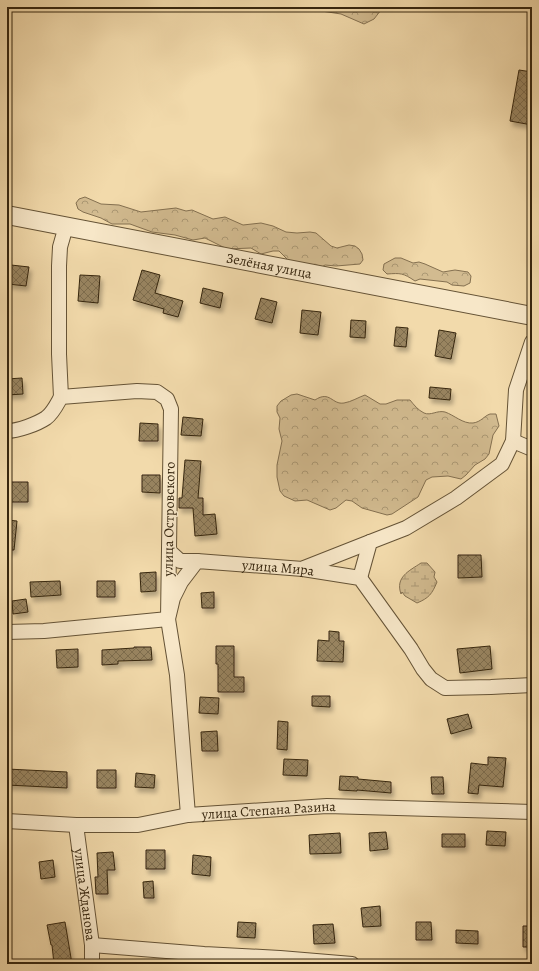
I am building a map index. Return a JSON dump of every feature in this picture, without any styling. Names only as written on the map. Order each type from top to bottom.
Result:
[{"type":"street","name":"Зелёная улица","points":[[7,215],[532,316]]},
{"type":"street","points":[[7,431],[27,427],[47,418],[55,409],[61,397],[59,354],[59,266],[60,247],[66,226]]},
{"type":"street","points":[[303,569],[406,528],[456,498],[502,464],[512,441],[516,390],[532,342]]},
{"type":"street","name":"улица Островского","points":[[61,397],[137,391],[157,392],[167,399],[171,409],[168,619],[177,674],[188,816]]},
{"type":"street","points":[[512,441],[532,449]]},
{"type":"street","points":[[370,542],[360,578],[431,679],[445,688],[532,685]]},
{"type":"street","name":"улица Мира","points":[[169,551],[180,561],[303,569],[360,578]]},
{"type":"street","points":[[7,632],[44,632],[168,619],[174,598],[181,582],[197,561]]},
{"type":"street","name":"улица Степана Разина","points":[[7,821],[76,825],[138,825],[188,816],[327,806],[532,812]]},
{"type":"street","name":"улица Жданова","points":[[76,825],[92,945],[92,964]]},
{"type":"street","points":[[92,945],[352,964]]},
{"type":"green space","points":[[300,7],[386,7],[381,10],[374,19],[364,24],[341,14]]},
{"type":"green space","points":[[85,197],[101,204],[119,205],[141,212],[176,208],[186,211],[192,210],[213,219],[225,217],[243,225],[261,223],[273,226],[286,232],[316,233],[331,246],[337,248],[349,245],[355,246],[362,254],[363,260],[360,264],[336,266],[325,265],[320,268],[291,263],[279,251],[261,254],[251,248],[227,249],[205,238],[193,240],[175,235],[152,232],[130,224],[112,224],[78,209],[76,203],[79,199]]},
{"type":"green space","points":[[395,258],[401,258],[413,263],[419,262],[443,272],[455,270],[468,272],[471,276],[470,283],[464,286],[452,285],[447,282],[420,279],[415,281],[402,274],[387,274],[383,270],[384,264]]},
{"type":"green space","points":[[297,394],[315,400],[320,397],[328,397],[340,403],[349,402],[365,395],[380,404],[386,404],[397,400],[410,400],[424,413],[429,414],[445,412],[469,423],[478,421],[490,414],[496,414],[499,426],[493,435],[489,454],[485,459],[475,465],[466,475],[461,479],[448,476],[432,477],[426,480],[418,497],[392,514],[387,515],[362,508],[352,501],[346,500],[336,508],[330,510],[307,500],[295,501],[284,496],[280,491],[277,477],[277,465],[282,441],[279,429],[280,418],[277,412],[277,406],[281,401],[291,395]]},
{"type":"green space","points":[[421,563],[427,563],[435,572],[434,577],[437,582],[430,595],[417,603],[405,596],[402,592],[401,594],[400,583],[404,575]]},
{"type":"building","points":[[519,70],[532,72],[532,125],[510,121]]},
{"type":"building","points":[[11,265],[29,267],[26,286],[8,284]]},
{"type":"building","points":[[142,270],[160,275],[155,293],[183,301],[178,317],[163,313],[164,309],[133,300]]},
{"type":"building","points":[[80,275],[100,276],[98,303],[78,301]]},
{"type":"building","points":[[203,288],[223,293],[220,308],[200,303]]},
{"type":"building","points":[[261,298],[277,302],[272,323],[255,319]]},
{"type":"building","points":[[302,310],[321,312],[318,335],[300,333]]},
{"type":"building","points":[[351,320],[366,321],[365,338],[350,337]]},
{"type":"building","points":[[396,327],[408,328],[406,347],[394,346]]},
{"type":"building","points":[[439,330],[456,333],[451,359],[435,356]]},
{"type":"building","points":[[22,378],[23,394],[7,395],[7,379]]},
{"type":"building","points":[[430,387],[451,389],[450,400],[429,398]]},
{"type":"building","points":[[183,417],[203,419],[201,436],[181,435]]},
{"type":"building","points":[[140,423],[158,424],[158,441],[139,441]]},
{"type":"building","points":[[185,460],[201,461],[198,498],[203,498],[203,515],[215,514],[217,534],[195,536],[193,508],[179,508],[179,498],[182,498]]},
{"type":"building","points":[[142,475],[160,475],[160,493],[142,492]]},
{"type":"building","points":[[7,482],[28,482],[28,502],[7,502]]},
{"type":"building","points":[[7,520],[17,521],[14,550],[7,550]]},
{"type":"building","points":[[458,555],[481,555],[482,577],[458,578]]},
{"type":"building","points":[[156,572],[156,591],[141,592],[140,573]]},
{"type":"building","points":[[60,581],[61,595],[31,597],[30,582]]},
{"type":"building","points":[[97,581],[115,581],[115,597],[97,597]]},
{"type":"building","points":[[214,592],[214,608],[202,608],[201,593]]},
{"type":"building","points":[[26,599],[28,612],[13,614],[12,601]]},
{"type":"building","points":[[329,631],[339,632],[339,641],[344,641],[343,662],[317,661],[318,640],[329,641]]},
{"type":"building","points":[[216,646],[234,646],[234,677],[244,677],[244,692],[218,692],[218,664],[216,664]]},
{"type":"building","points":[[490,646],[492,669],[460,673],[457,649]]},
{"type":"building","points":[[151,647],[152,660],[118,661],[118,664],[102,665],[102,650]]},
{"type":"building","points":[[78,649],[78,667],[57,668],[56,650]]},
{"type":"building","points":[[312,696],[330,696],[330,707],[312,706]]},
{"type":"building","points":[[200,697],[219,698],[218,714],[199,713]]},
{"type":"building","points":[[468,714],[472,728],[451,734],[447,719]]},
{"type":"building","points":[[278,721],[288,722],[287,750],[277,749]]},
{"type":"building","points":[[217,731],[218,751],[202,751],[201,732]]},
{"type":"building","points":[[488,757],[506,758],[503,787],[479,785],[478,794],[468,793],[471,763],[488,765]]},
{"type":"building","points":[[284,759],[308,760],[307,776],[283,775]]},
{"type":"building","points":[[7,769],[67,772],[67,788],[7,785]]},
{"type":"building","points":[[97,770],[116,770],[116,788],[97,788]]},
{"type":"building","points":[[136,773],[155,775],[154,788],[135,787]]},
{"type":"building","points":[[340,776],[391,782],[391,793],[339,790]]},
{"type":"building","points":[[431,777],[443,777],[444,794],[432,794]]},
{"type":"building","points":[[487,831],[506,832],[505,846],[486,845]]},
{"type":"building","points":[[386,832],[388,849],[370,851],[369,833]]},
{"type":"building","points":[[340,833],[341,853],[310,854],[309,835]]},
{"type":"building","points":[[442,834],[465,834],[465,847],[442,847]]},
{"type":"building","points":[[146,850],[165,850],[165,869],[146,869]]},
{"type":"building","points":[[113,852],[115,870],[107,870],[108,894],[96,894],[95,877],[98,877],[97,853]]},
{"type":"building","points":[[193,855],[211,857],[210,876],[192,874]]},
{"type":"building","points":[[53,860],[55,877],[41,879],[39,862]]},
{"type":"building","points":[[153,881],[154,898],[144,898],[143,882]]},
{"type":"building","points":[[380,906],[381,926],[363,927],[361,908]]},
{"type":"building","points":[[65,922],[72,964],[54,964],[52,945],[47,925]]},
{"type":"building","points":[[238,922],[256,923],[255,938],[237,937]]},
{"type":"building","points":[[416,922],[431,922],[432,940],[416,940]]},
{"type":"building","points":[[333,924],[335,943],[314,944],[313,925]]},
{"type":"building","points":[[523,926],[532,926],[532,947],[523,947]]},
{"type":"building","points":[[456,930],[478,931],[478,944],[456,943]]}]
